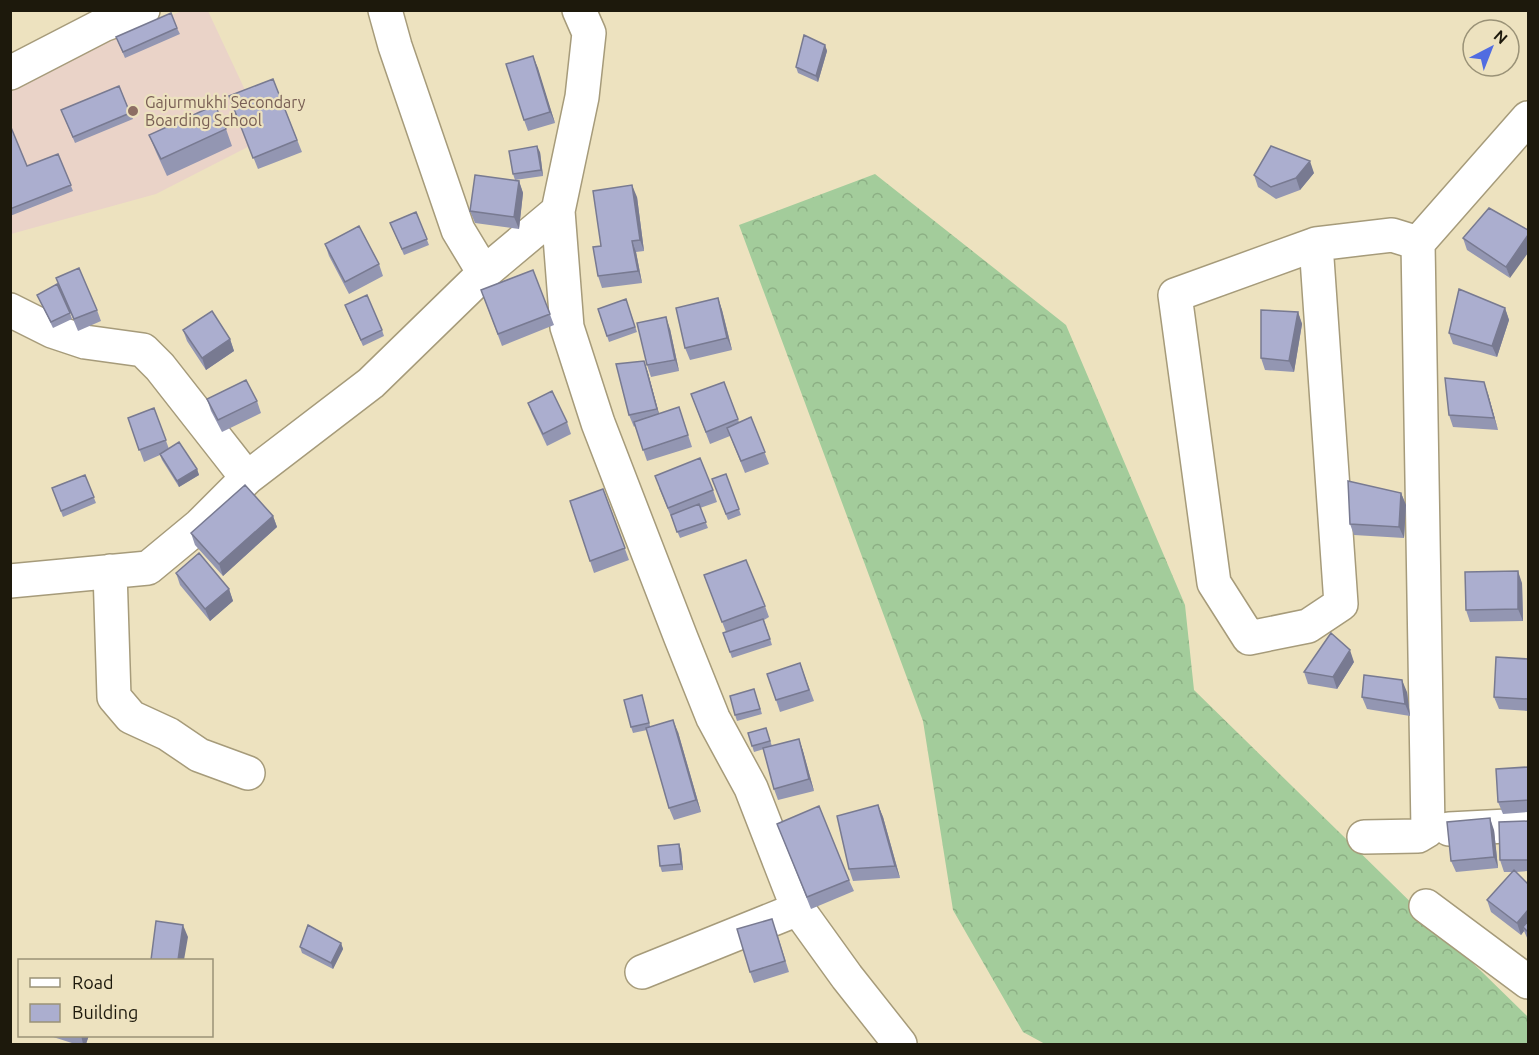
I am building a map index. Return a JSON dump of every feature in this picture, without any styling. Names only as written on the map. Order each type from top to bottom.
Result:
[{"type":"street","points":[[10,73],[103,25],[143,10]]},
{"type":"street","points":[[385,10],[394,46],[458,230],[484,273]]},
{"type":"street","points":[[579,10],[589,33],[582,97],[558,211],[567,327],[598,423],[713,718],[751,788],[798,909],[847,977],[900,1044]]},
{"type":"street","points":[[1428,830],[1418,243],[1528,118]]},
{"type":"street","points":[[10,581],[148,567],[200,525],[247,478],[371,383],[484,273],[558,211]]},
{"type":"street","points":[[1316,244],[1341,604],[1308,626],[1249,638],[1214,583],[1176,295],[1316,244],[1392,235],[1418,243]]},
{"type":"street","points":[[10,310],[52,331],[85,342],[143,350],[160,367],[247,478]]},
{"type":"street","points":[[110,571],[114,697],[131,717],[168,734],[199,755],[248,773]]},
{"type":"street","points":[[1364,837],[1418,836],[1428,830],[1528,825]]},
{"type":"street","points":[[1426,906],[1528,982]]},
{"type":"street","points":[[642,972],[798,909]]},
{"type":"shaded area","name":"Gajurmukhi Secondary Boarding School","points":[[182,11],[208,11],[267,137],[156,194],[11,234],[10,86],[101,44]]},
{"type":"green space","points":[[875,174],[1066,325],[1185,605],[1194,690],[1528,1017],[1528,1044],[1045,1044],[1023,1032],[953,910],[923,721],[739,225]]},
{"type":"building","points":[[171,13],[177,28],[123,52],[116,37]]},
{"type":"building","points":[[804,35],[825,45],[816,76],[796,67]]},
{"type":"building","points":[[533,56],[550,112],[524,120],[506,64]]},
{"type":"building","points":[[273,79],[297,140],[253,158],[229,96]]},
{"type":"building","points":[[119,86],[130,113],[73,137],[61,110]]},
{"type":"building","points":[[215,105],[226,129],[161,159],[149,135]]},
{"type":"building","points":[[10,125],[27,166],[58,154],[71,185],[10,209]]},
{"type":"building","points":[[537,146],[541,170],[513,174],[509,151]]},
{"type":"building","points":[[1271,146],[1310,161],[1296,178],[1271,187],[1254,175]]},
{"type":"building","points":[[475,175],[519,181],[514,217],[470,211]]},
{"type":"building","points":[[632,185],[640,240],[632,241],[638,271],[598,276],[593,247],[601,246],[593,191]]},
{"type":"building","points":[[1489,208],[1528,230],[1528,235],[1506,267],[1463,238]]},
{"type":"building","points":[[416,212],[427,239],[402,249],[390,223]]},
{"type":"building","points":[[359,226],[379,264],[345,282],[325,244]]},
{"type":"building","points":[[79,268],[97,310],[74,319],[56,278]]},
{"type":"building","points":[[533,270],[550,314],[498,334],[481,290]]},
{"type":"building","points":[[57,284],[70,313],[51,322],[37,295]]},
{"type":"building","points":[[1459,289],[1505,308],[1492,346],[1449,333]]},
{"type":"building","points":[[367,295],[382,330],[361,340],[345,305]]},
{"type":"building","points":[[718,298],[727,338],[685,348],[676,308]]},
{"type":"building","points":[[626,299],[635,327],[607,336],[598,309]]},
{"type":"building","points":[[1261,310],[1298,312],[1289,361],[1261,358]]},
{"type":"building","points":[[212,311],[230,339],[202,358],[183,330]]},
{"type":"building","points":[[666,317],[675,360],[647,365],[637,323]]},
{"type":"building","points":[[644,361],[657,409],[629,415],[616,364]]},
{"type":"building","points":[[1445,378],[1484,382],[1494,418],[1449,415]]},
{"type":"building","points":[[246,380],[257,401],[218,420],[207,399]]},
{"type":"building","points":[[724,382],[738,419],[706,432],[691,394]]},
{"type":"building","points":[[552,391],[567,422],[543,434],[528,403]]},
{"type":"building","points":[[679,407],[688,435],[643,450],[634,422]]},
{"type":"building","points":[[154,408],[166,440],[139,450],[128,418]]},
{"type":"building","points":[[751,417],[765,452],[741,461],[727,428]]},
{"type":"building","points":[[179,442],[197,469],[177,481],[160,454]]},
{"type":"building","points":[[700,458],[713,490],[668,508],[655,476]]},
{"type":"building","points":[[726,474],[739,509],[726,514],[712,479]]},
{"type":"building","points":[[85,475],[94,497],[61,511],[52,488]]},
{"type":"building","points":[[1348,481],[1401,493],[1399,527],[1350,524]]},
{"type":"building","points":[[245,485],[273,516],[219,564],[191,533]]},
{"type":"building","points":[[603,489],[625,548],[590,561],[570,501]]},
{"type":"building","points":[[699,504],[706,522],[677,532],[671,515]]},
{"type":"building","points":[[199,553],[229,589],[205,609],[176,573]]},
{"type":"building","points":[[746,560],[765,606],[722,622],[704,575]]},
{"type":"building","points":[[1518,571],[1518,609],[1466,610],[1465,572]]},
{"type":"building","points":[[763,619],[770,639],[730,652],[723,633]]},
{"type":"building","points":[[1331,633],[1350,650],[1333,677],[1304,672]]},
{"type":"building","points":[[1496,657],[1528,659],[1528,699],[1494,697]]},
{"type":"building","points":[[800,663],[809,690],[776,700],[767,674]]},
{"type":"building","points":[[1364,675],[1402,680],[1405,704],[1362,697]]},
{"type":"building","points":[[754,689],[760,709],[735,715],[730,696]]},
{"type":"building","points":[[642,695],[649,723],[631,727],[624,700]]},
{"type":"building","points":[[673,720],[696,800],[669,808],[646,728]]},
{"type":"building","points":[[766,728],[770,741],[752,746],[748,733]]},
{"type":"building","points":[[799,739],[809,779],[774,789],[763,748]]},
{"type":"building","points":[[1528,767],[1528,800],[1498,802],[1496,769]]},
{"type":"building","points":[[878,805],[895,866],[849,869],[837,816]]},
{"type":"building","points":[[819,806],[849,880],[807,897],[777,824]]},
{"type":"building","points":[[1490,818],[1494,857],[1451,861],[1447,822]]},
{"type":"building","points":[[1528,821],[1528,860],[1500,860],[1499,822]]},
{"type":"building","points":[[679,844],[681,864],[660,866],[658,846]]},
{"type":"building","points":[[1514,870],[1528,884],[1528,910],[1517,923],[1487,900]]},
{"type":"building","points":[[772,919],[785,961],[750,972],[737,929]]},
{"type":"building","points":[[156,921],[183,925],[178,959],[151,959]]},
{"type":"building","points":[[1528,921],[1528,932],[1523,927]]},
{"type":"building","points":[[308,925],[341,943],[331,963],[300,947]]},
{"type":"place","name":"Gajurmukhi Secondary Boarding School","points":[[133,111]]}]
